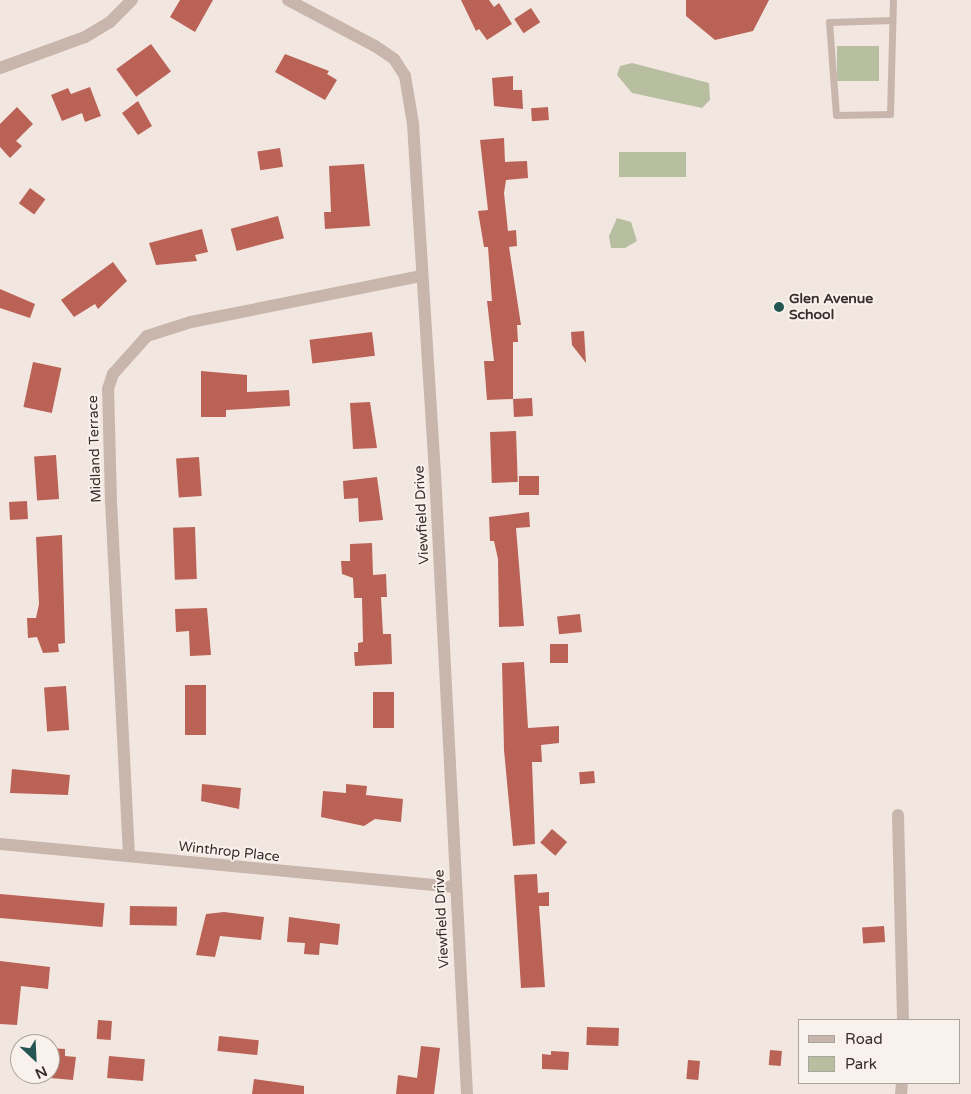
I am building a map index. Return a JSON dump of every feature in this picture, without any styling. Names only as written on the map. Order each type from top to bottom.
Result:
[{"type":"street","points":[[0,68],[85,37],[110,22],[132,0]]},
{"type":"street","name":"Viewfield Drive","points":[[288,0],[375,46],[394,60],[405,76],[413,124],[467,1094]]},
{"type":"street","name":"Midland Terrace","points":[[129,856],[111,501],[108,389],[113,374],[147,336],[191,322],[421,276]]},
{"type":"street","points":[[898,815],[904,1019]]},
{"type":"street","name":"Winthrop Place","points":[[0,844],[455,888]]},
{"type":"lane","points":[[892,20],[829,22],[836,115],[890,114],[893,0]]},
{"type":"green space","points":[[837,46],[879,46],[879,81],[837,81]]},
{"type":"green space","points":[[632,63],[709,83],[710,100],[702,108],[632,93],[617,75],[620,66]]},
{"type":"green space","points":[[619,152],[686,152],[686,177],[619,177]]},
{"type":"green space","points":[[617,218],[631,222],[637,241],[625,248],[611,248],[609,236]]},
{"type":"building","points":[[180,0],[213,0],[195,32],[170,17]]},
{"type":"building","points":[[461,0],[489,0],[494,7],[499,3],[512,24],[487,40],[479,29],[476,31]]},
{"type":"building","points":[[686,0],[769,0],[753,31],[715,40],[686,16]]},
{"type":"building","points":[[531,8],[540,22],[523,33],[514,19]]},
{"type":"building","points":[[151,44],[171,72],[136,97],[116,69]]},
{"type":"building","points":[[285,54],[329,71],[327,74],[337,80],[325,100],[275,72]]},
{"type":"building","points":[[513,76],[513,90],[522,90],[523,109],[494,106],[492,78]]},
{"type":"building","points":[[90,87],[101,116],[85,122],[82,113],[62,121],[51,95],[68,88],[71,94]]},
{"type":"building","points":[[138,101],[152,126],[138,135],[122,113]]},
{"type":"building","points":[[17,107],[33,124],[16,141],[22,146],[10,158],[0,147],[0,124]]},
{"type":"building","points":[[548,107],[549,120],[532,121],[531,108]]},
{"type":"building","points":[[504,138],[505,162],[527,161],[528,178],[506,180],[504,193],[508,231],[516,230],[517,246],[509,247],[521,325],[517,325],[518,342],[513,342],[513,399],[487,400],[484,361],[494,361],[487,301],[492,301],[488,247],[484,247],[478,211],[488,210],[480,140]]},
{"type":"building","points":[[280,148],[283,167],[260,170],[257,152]]},
{"type":"building","points":[[364,164],[370,226],[325,229],[324,212],[331,212],[329,166]]},
{"type":"building","points":[[30,188],[45,199],[34,215],[19,203]]},
{"type":"building","points":[[278,216],[284,238],[237,251],[231,229]]},
{"type":"building","points":[[202,229],[208,252],[195,255],[197,261],[156,265],[149,243]]},
{"type":"building","points":[[113,262],[127,281],[98,309],[95,304],[74,317],[61,300]]},
{"type":"building","points":[[0,289],[35,304],[30,318],[0,308]]},
{"type":"building","points":[[584,331],[586,363],[572,345],[571,332]]},
{"type":"building","points":[[372,332],[375,356],[312,363],[309,340]]},
{"type":"building","points":[[33,362],[61,368],[52,413],[23,407]]},
{"type":"building","points":[[201,371],[247,375],[247,392],[289,390],[290,406],[226,410],[226,417],[201,417]]},
{"type":"building","points":[[532,398],[533,416],[514,417],[513,399]]},
{"type":"building","points":[[370,402],[377,448],[353,449],[350,403]]},
{"type":"building","points":[[516,431],[518,482],[492,483],[490,432]]},
{"type":"building","points":[[56,455],[59,499],[37,500],[34,457]]},
{"type":"building","points":[[199,457],[202,496],[179,498],[176,459]]},
{"type":"building","points":[[519,476],[539,476],[539,495],[519,495]]},
{"type":"building","points":[[377,477],[383,520],[359,522],[358,498],[344,499],[343,481]]},
{"type":"building","points":[[27,501],[28,519],[10,520],[9,502]]},
{"type":"building","points":[[529,512],[530,527],[516,528],[524,626],[499,627],[498,559],[494,541],[490,541],[489,517]]},
{"type":"building","points":[[195,527],[197,579],[175,580],[173,528]]},
{"type":"building","points":[[62,535],[65,643],[58,644],[59,652],[43,653],[37,637],[28,638],[27,618],[36,618],[39,604],[36,537]]},
{"type":"building","points":[[372,543],[373,575],[386,574],[387,597],[381,597],[383,634],[391,634],[392,664],[355,666],[354,652],[358,652],[358,643],[363,642],[362,598],[354,598],[353,578],[342,574],[341,561],[350,561],[350,544]]},
{"type":"building","points":[[207,608],[211,655],[190,656],[189,631],[176,632],[175,609]]},
{"type":"building","points":[[580,614],[582,632],[559,634],[557,616]]},
{"type":"building","points":[[550,644],[568,644],[568,663],[550,663]]},
{"type":"building","points":[[524,662],[528,728],[559,726],[559,743],[541,745],[542,762],[532,762],[535,844],[513,846],[504,750],[502,663]]},
{"type":"building","points":[[185,685],[206,685],[206,735],[185,735]]},
{"type":"building","points":[[66,686],[69,730],[47,731],[44,688]]},
{"type":"building","points":[[373,692],[394,692],[394,728],[373,728]]},
{"type":"building","points":[[12,769],[70,775],[68,795],[10,793]]},
{"type":"building","points":[[594,771],[595,783],[580,784],[579,772]]},
{"type":"building","points":[[202,784],[241,788],[239,809],[201,801]]},
{"type":"building","points":[[346,784],[367,786],[366,795],[403,799],[401,822],[375,819],[364,826],[321,817],[323,791],[346,793]]},
{"type":"building","points":[[552,829],[567,842],[555,856],[540,843]]},
{"type":"building","points":[[537,874],[538,893],[549,892],[549,906],[539,906],[545,987],[521,988],[514,875]]},
{"type":"building","points":[[0,894],[105,903],[103,927],[0,918]]},
{"type":"building","points":[[130,906],[177,907],[177,926],[130,925]]},
{"type":"building","points":[[224,912],[264,917],[261,940],[220,936],[215,957],[196,955],[206,914]]},
{"type":"building","points":[[289,917],[340,924],[338,945],[320,943],[319,955],[304,954],[305,943],[287,942]]},
{"type":"building","points":[[884,926],[885,942],[863,943],[862,928]]},
{"type":"building","points":[[0,961],[50,967],[48,989],[21,986],[17,1025],[0,1024]]},
{"type":"building","points":[[98,1020],[112,1021],[111,1040],[97,1039]]},
{"type":"building","points":[[587,1027],[619,1028],[618,1046],[586,1045]]},
{"type":"building","points":[[219,1036],[259,1040],[257,1055],[217,1051]]},
{"type":"building","points":[[421,1046],[440,1048],[434,1094],[396,1094],[398,1075],[417,1078]]},
{"type":"building","points":[[60,1049],[65,1049],[65,1056],[76,1057],[73,1080],[60,1079]]},
{"type":"building","points":[[770,1050],[782,1051],[781,1066],[769,1065]]},
{"type":"building","points":[[551,1051],[569,1052],[568,1070],[542,1069],[542,1054],[551,1055]]},
{"type":"building","points":[[109,1056],[145,1059],[143,1081],[107,1078]]},
{"type":"building","points":[[688,1060],[700,1061],[698,1080],[686,1079]]},
{"type":"building","points":[[254,1079],[304,1086],[304,1094],[252,1094]]},
{"type":"place","name":"Glen Avenue School","points":[[779,307]]}]
